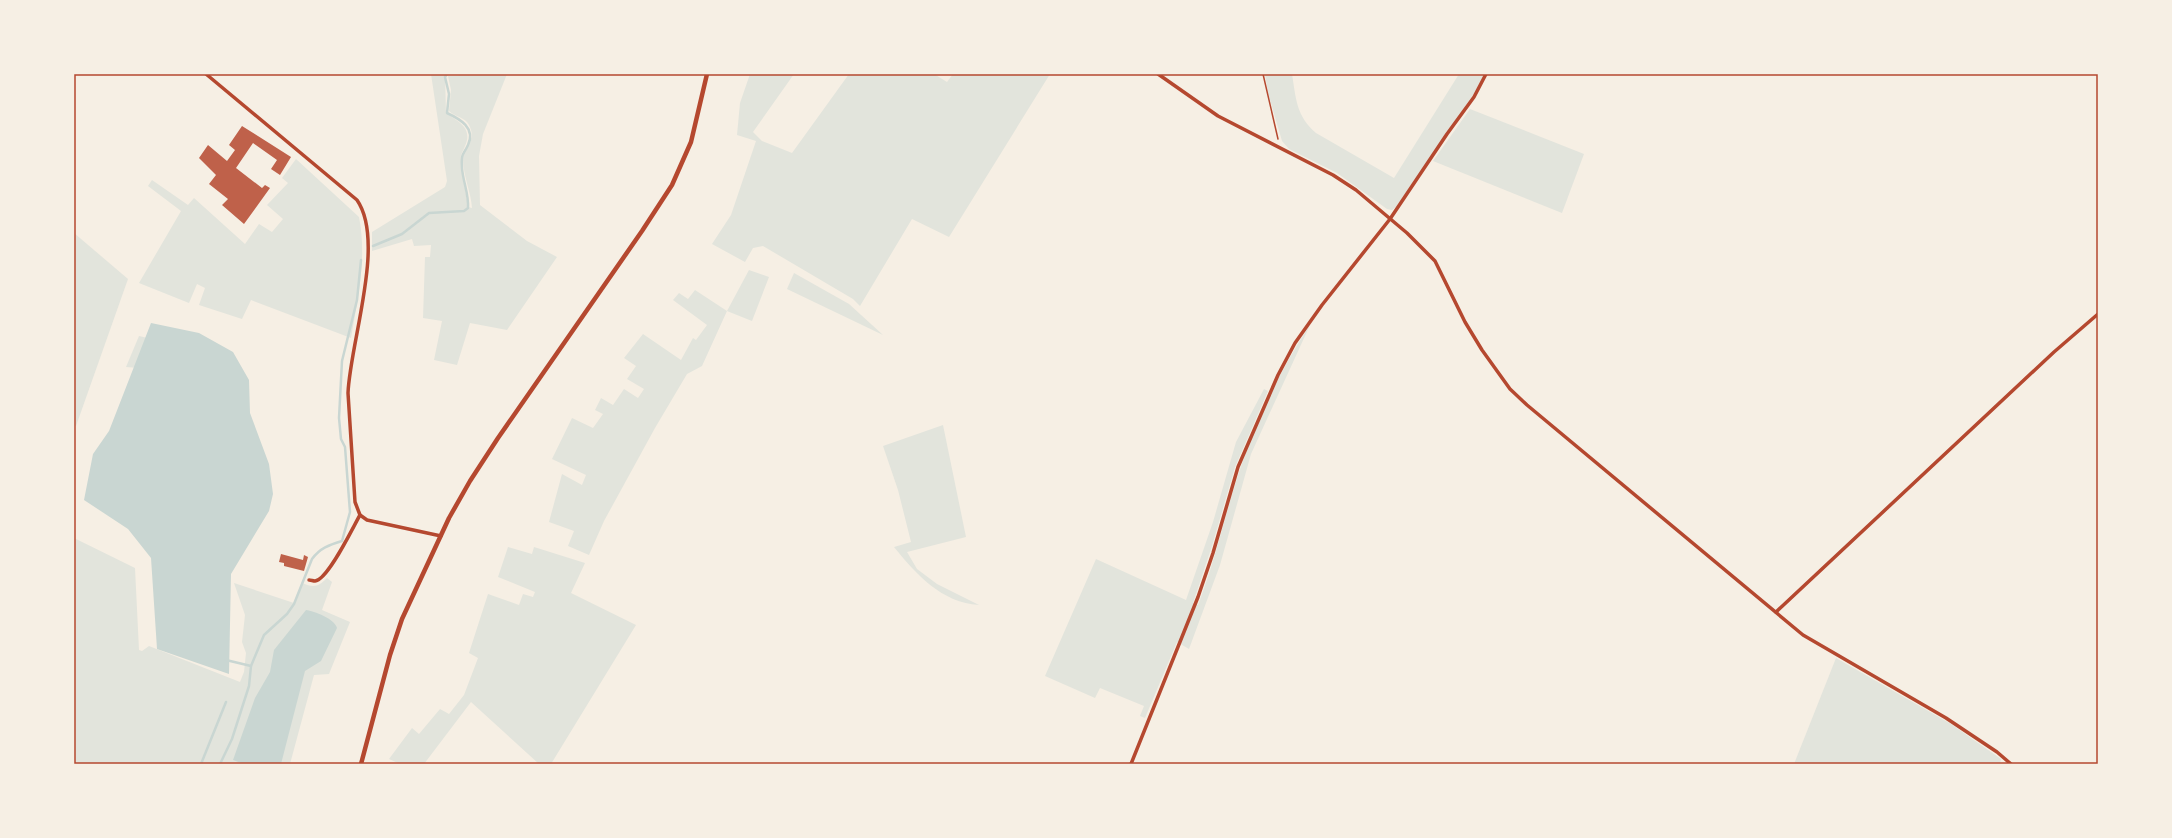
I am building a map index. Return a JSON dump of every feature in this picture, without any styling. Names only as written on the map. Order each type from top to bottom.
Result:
[{"type":"street","points":[[206,74],[358,200],[366,216],[366,288],[349,375],[348,393],[355,502],[360,515],[367,520],[441,536]]},
{"type":"street","points":[[361,764],[386,668],[402,619],[441,536],[470,481],[672,185],[691,142],[707,74]]},
{"type":"street","points":[[1158,74],[1218,116],[1333,175],[1356,190],[1390,218],[1435,260],[1465,322],[1494,368],[1510,389],[1803,635],[1946,718],[1997,752],[2010,764]]},
{"type":"street","points":[[1131,764],[1198,597],[1213,553],[1238,466],[1278,375],[1295,343],[1322,305],[1390,218],[1474,97],[1486,74]]},
{"type":"street","points":[[1776,612],[2054,352],[2098,314]]},
{"type":"street","points":[[309,580],[315,581],[319,579],[336,559],[360,515]]},
{"type":"path","points":[[1263,74],[1279,147]]},
{"type":"shaded area","points":[[431,74],[445,74],[446,113],[460,123],[466,130],[467,140],[461,155],[462,172],[468,207],[472,208],[465,175],[463,156],[472,135],[467,122],[449,111],[451,90],[448,76],[507,74],[483,134],[479,156],[480,205],[527,241],[557,257],[507,330],[470,323],[457,365],[434,360],[442,321],[423,318],[425,257],[430,257],[431,245],[414,246],[412,239],[372,251],[372,232],[445,187],[447,181]]},
{"type":"shaded area","points":[[750,74],[794,74],[753,132],[762,141],[792,153],[849,74],[934,74],[947,82],[953,74],[1050,74],[949,237],[912,219],[860,306],[853,299],[763,246],[753,248],[745,262],[712,244],[731,215],[756,141],[737,135],[740,103]]},
{"type":"shaded area","points":[[1265,74],[1292,74],[1298,106],[1309,127],[1316,133],[1394,178],[1459,74],[1484,74],[1475,92],[1396,207],[1392,210],[1387,209],[1337,173],[1289,149],[1282,141],[1268,93]]},
{"type":"shaded area","points":[[1470,109],[1584,154],[1562,213],[1433,161]]},
{"type":"shaded area","points":[[296,159],[359,217],[362,247],[361,278],[351,338],[251,300],[242,319],[199,305],[205,288],[197,284],[189,303],[139,283],[181,211],[148,186],[152,180],[188,205],[194,198],[245,244],[259,224],[272,232],[283,219],[267,205],[288,183],[282,178]]},
{"type":"shaded area","points":[[74,233],[128,279],[76,426],[74,425]]},
{"type":"shaded area","points":[[749,270],[769,277],[752,321],[727,311]]},
{"type":"shaded area","points":[[794,273],[849,304],[883,335],[787,289]]},
{"type":"shaded area","points":[[695,290],[727,311],[702,366],[687,374],[655,428],[604,521],[589,555],[568,546],[574,531],[549,522],[562,474],[582,485],[586,475],[552,459],[572,418],[593,428],[603,414],[595,410],[601,398],[613,405],[624,389],[638,398],[644,389],[627,379],[636,366],[624,358],[643,334],[681,360],[693,338],[696,340],[707,325],[673,300],[679,293],[688,299]]},
{"type":"shaded area","points":[[151,323],[199,333],[233,352],[249,380],[250,413],[269,464],[273,494],[269,511],[231,574],[229,674],[157,649],[151,558],[128,529],[84,500],[93,454],[109,431]]},
{"type":"shaded area","points":[[1310,325],[1251,454],[1220,565],[1189,649],[1177,642],[1145,718],[1140,716],[1144,706],[1100,688],[1095,698],[1045,676],[1096,559],[1186,600],[1213,522],[1236,442],[1264,389],[1268,391],[1235,467],[1212,546],[1193,603],[1198,605],[1211,568],[1245,455],[1266,404],[1282,372]]},
{"type":"shaded area","points":[[139,336],[156,340],[139,368],[126,367]]},
{"type":"shaded area","points":[[943,425],[966,537],[907,552],[917,569],[937,584],[979,605],[953,599],[942,593],[921,577],[894,547],[911,542],[898,490],[883,446]]},
{"type":"shaded area","points":[[74,538],[135,568],[139,650],[142,651],[149,646],[240,682],[244,672],[246,653],[242,642],[245,615],[234,583],[294,603],[302,583],[310,586],[316,586],[327,578],[332,582],[322,610],[350,622],[329,674],[314,675],[290,764],[74,764]]},
{"type":"shaded area","points":[[508,547],[532,554],[534,547],[585,563],[571,593],[636,625],[551,764],[539,764],[471,702],[424,764],[400,764],[389,759],[412,728],[419,734],[440,709],[449,714],[464,695],[478,658],[469,653],[488,594],[519,605],[523,594],[533,597],[535,592],[498,577]]},
{"type":"shaded area","points":[[306,610],[319,614],[328,619],[337,628],[321,661],[305,671],[281,764],[244,764],[233,760],[255,698],[270,672],[274,650]]},
{"type":"shaded area","points":[[1836,658],[1951,724],[2001,759],[2000,764],[1794,764]]},
{"type":"building","points":[[242,126],[291,157],[280,175],[271,169],[277,160],[253,143],[236,168],[262,188],[265,185],[270,188],[244,224],[222,205],[228,199],[209,184],[216,175],[199,158],[208,145],[227,161],[235,150],[229,145]]},
{"type":"building","points":[[281,554],[303,560],[304,555],[308,557],[304,571],[284,566],[284,563],[279,562]]},
{"type":"waterway","points":[[373,246],[402,234],[429,213],[464,211],[468,208],[468,198],[462,159],[470,139],[470,134],[468,129],[461,121],[447,113],[449,94],[445,77],[447,74]]},
{"type":"waterway","points":[[459,74],[469,74]]},
{"type":"waterway","points":[[220,764],[232,739],[249,686],[251,666],[264,635],[287,614],[294,604],[315,555],[325,547],[342,541],[350,512],[345,447],[341,439],[339,418],[342,361],[357,300],[361,260]]},
{"type":"waterway","points":[[226,660],[251,666]]},
{"type":"waterway","points":[[201,764],[226,702]]}]
